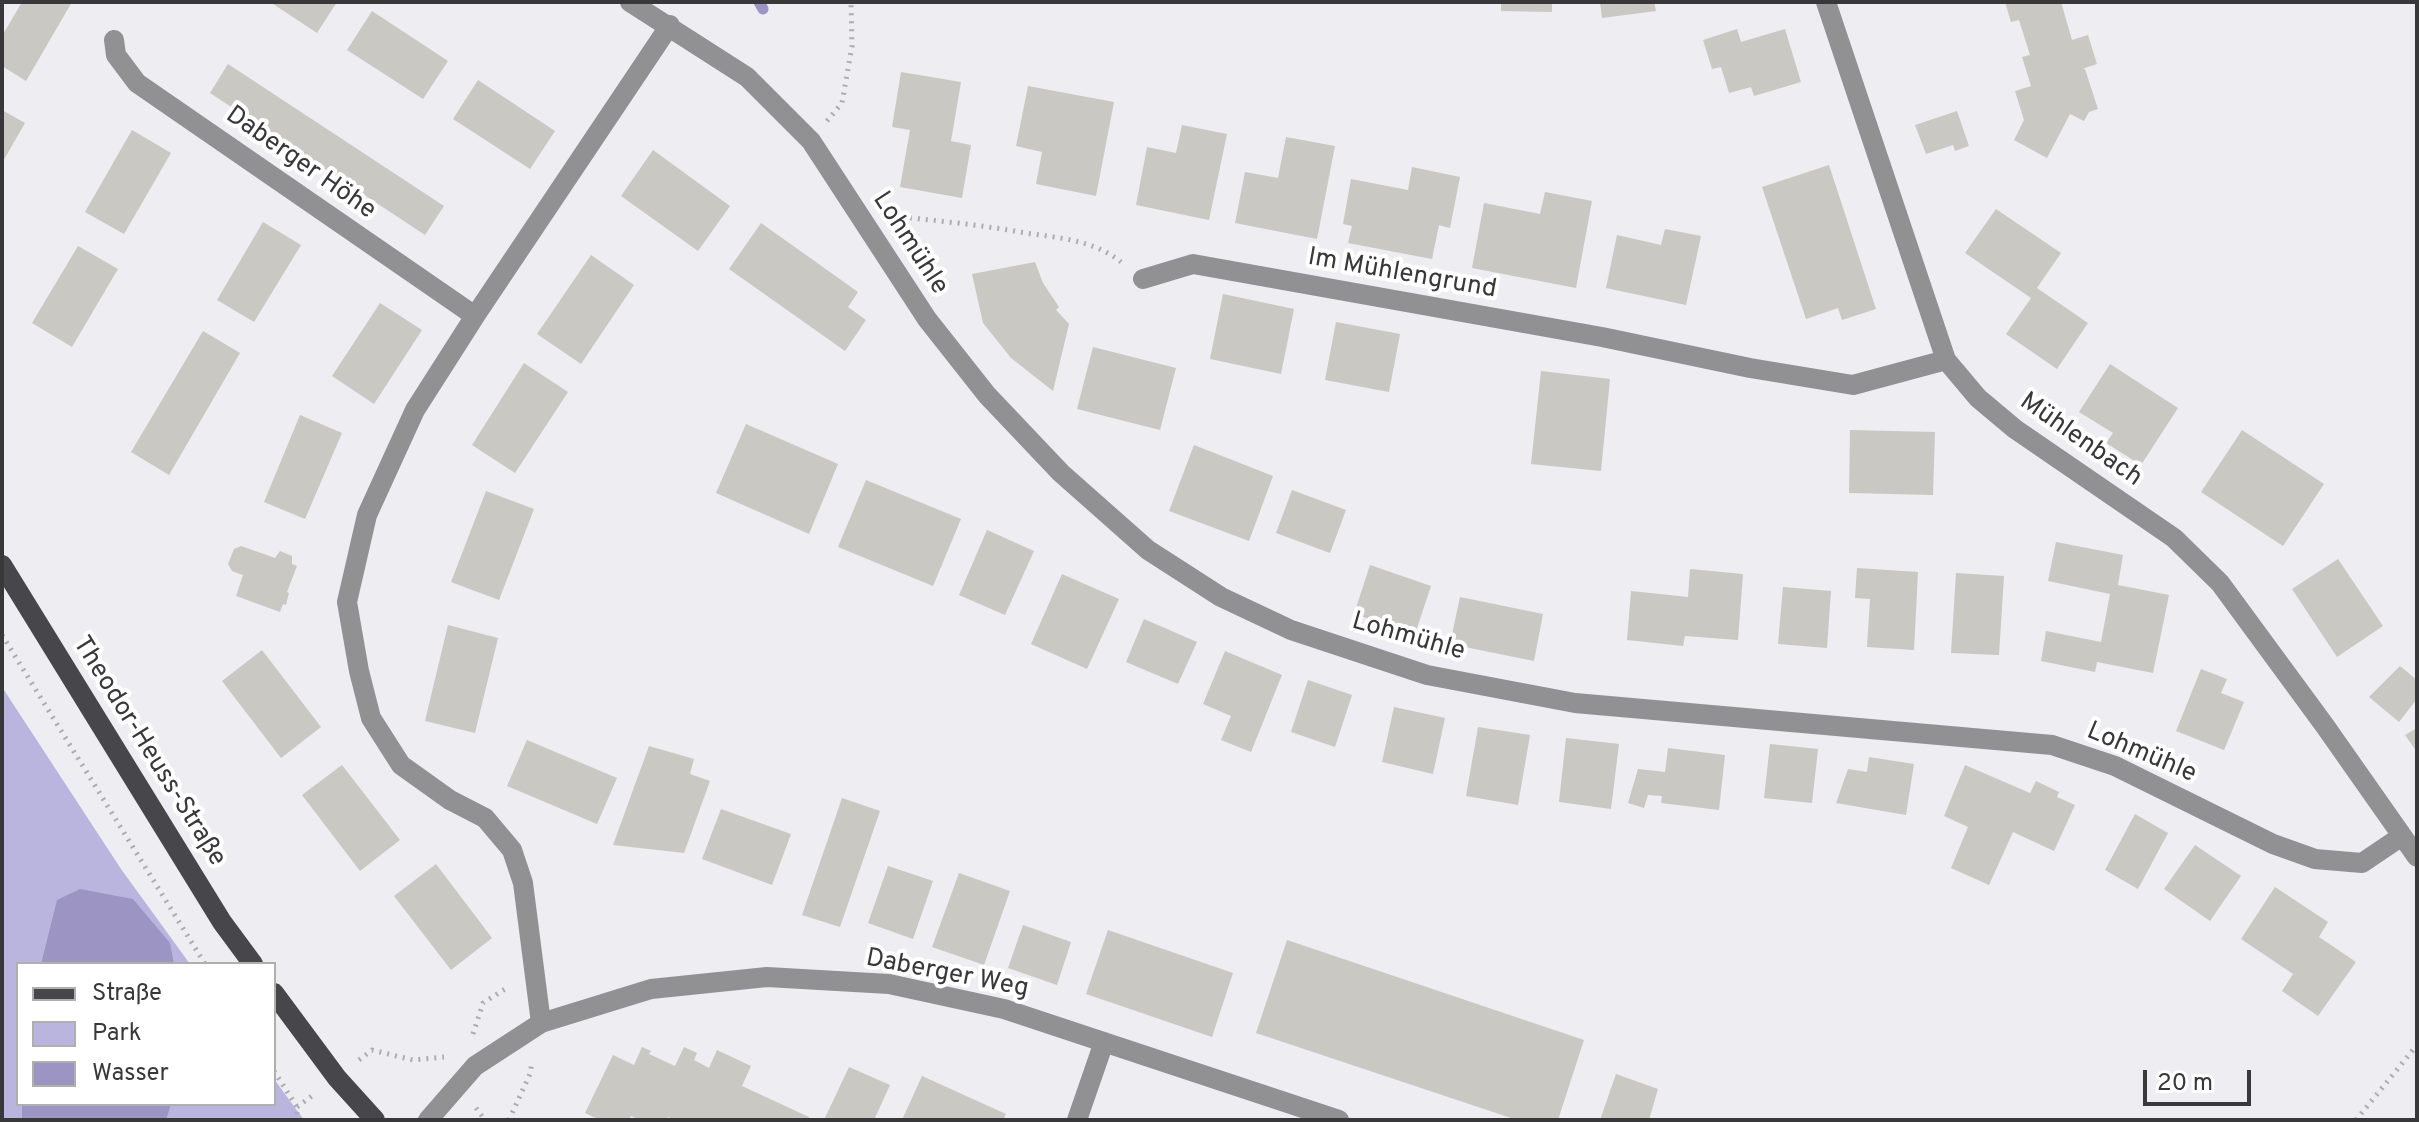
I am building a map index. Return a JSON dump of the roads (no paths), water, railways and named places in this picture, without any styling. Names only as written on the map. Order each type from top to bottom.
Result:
[{"type":"main road","name":"Theodor-Heuss-Straße","points":[[2,565],[222,922],[252,962]]},
{"type":"main road","points":[[276,996],[337,1078],[375,1120]]},
{"type":"street","name":"Lohmühle","points":[[630,2],[747,77],[811,141],[927,319],[987,395],[1061,473],[1148,550],[1221,597],[1291,630],[1427,675],[1575,703],[2052,745],[2115,766],[2273,844],[2315,859],[2362,863],[2402,836]]},
{"type":"street","name":"Mühlenbach","points":[[1826,2],[1946,360],[1978,398],[2015,429],[2174,538],[2220,583],[2417,857]]},
{"type":"street","points":[[541,1023],[523,883],[512,850],[485,818],[450,800],[401,765],[371,718],[347,602],[367,515],[415,410],[670,25]]},
{"type":"street","name":"Daberger Höhe","points":[[114,40],[116,55],[137,83],[475,316]]},
{"type":"street","name":"Im Mühlengrund","points":[[1143,279],[1193,264],[1853,385],[1946,360]]},
{"type":"street","name":"Daberger Weg","points":[[428,1120],[475,1066],[541,1023],[651,989],[767,977],[889,984],[1004,1009],[1339,1120]]},
{"type":"street","points":[[1077,1120],[1104,1042]]},
{"type":"water","points":[[80,889],[133,899],[170,943],[174,962],[42,962],[57,900]]},
{"type":"water","points":[[22,1106],[170,1106],[166,1120],[22,1120]]},
{"type":"waterway","name":"Mühlenbach","points":[[759,2],[763,9]]}]
